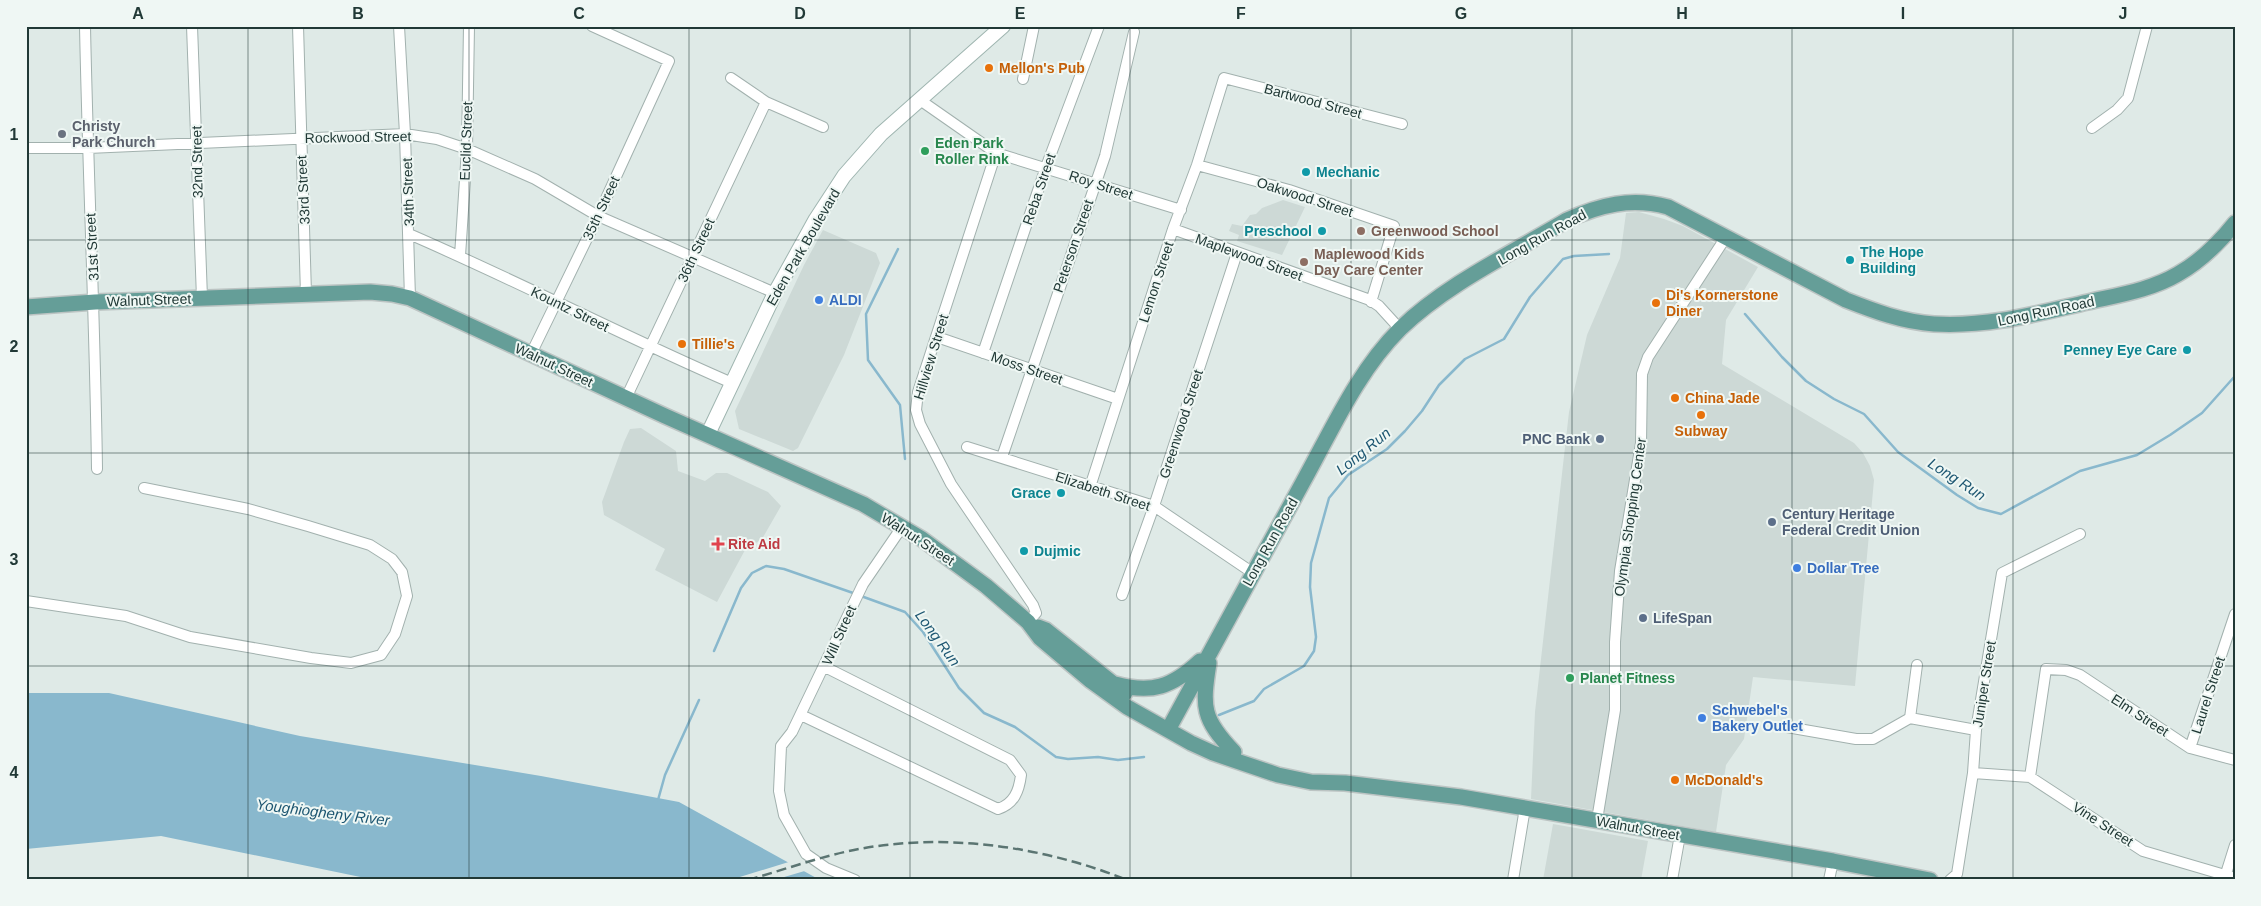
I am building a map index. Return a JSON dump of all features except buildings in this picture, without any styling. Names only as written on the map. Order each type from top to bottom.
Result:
[{"type":"main road","name":"Eden Park Boulevard","points":[[708,434],[775,293],[816,219],[844,176],[881,134],[1003,26]]},
{"type":"main road","name":"Long Run Road","points":[[1170,726],[1363,375],[1400,329],[1434,302],[1567,220],[1596,208],[1630,201],[1650,202],[1668,207],[1846,300],[1875,312],[1932,324],[1962,325],[2005,322],[2145,288],[2178,274],[2191,266],[2223,238],[2235,223]]},
{"type":"main road","name":"Walnut Street","points":[[26,307],[95,302],[370,292],[410,298],[626,398],[834,490],[902,527],[960,566],[1028,622],[1040,638],[1091,681],[1127,707],[1234,752],[1287,770],[1345,783]]},
{"type":"main road","name":"Walnut Street","points":[[1028,622],[1046,630],[1133,699],[1170,726],[1213,753],[1278,776],[1311,782],[1345,783],[1461,797],[1832,861],[1930,880]]},
{"type":"main road","points":[[1112,683],[1132,689],[1154,689],[1171,684],[1187,673],[1210,652]]},
{"type":"main road","points":[[1210,652],[1204,703],[1215,733],[1234,752]]},
{"type":"street","name":"31st Street","points":[[85,26],[95,302],[97,469]]},
{"type":"street","name":"32nd Street","points":[[192,26],[202,298]]},
{"type":"street","name":"33rd Street","points":[[298,26],[306,294]]},
{"type":"street","name":"34th Street","points":[[399,26],[405,134],[410,298]]},
{"type":"street","name":"Euclid Street","points":[[460,256],[466,149],[469,26]]},
{"type":"street","name":"35th Street","points":[[531,354],[598,216],[669,61],[592,26]]},
{"type":"street","points":[[1023,79],[1034,26]]},
{"type":"street","name":"Reba Street","points":[[983,353],[1046,167],[1099,26]]},
{"type":"street","points":[[2092,128],[2111,115],[2128,98],[2147,26]]},
{"type":"street","name":"Peterson Street","points":[[1002,457],[1105,156],[1134,32]]},
{"type":"street","points":[[730,78],[766,102],[823,127]]},
{"type":"street","name":"Bartwood Street","points":[[1224,78],[1402,124]]},
{"type":"street","name":"Lemon Street","points":[[1090,487],[1224,78]]},
{"type":"street","name":"Roy Street","points":[[920,100],[996,153],[1181,210]]},
{"type":"street","name":"36th Street","points":[[626,398],[766,102]]},
{"type":"street","name":"Rockwood Street","points":[[26,148],[88,148],[300,137],[405,134],[437,138],[535,179],[598,216],[694,256],[775,293]]},
{"type":"street","name":"Hillview Street","points":[[996,153],[915,401],[920,424],[951,484],[1033,604],[1036,613],[1028,622]]},
{"type":"street","name":"Oakwood Street","points":[[1197,165],[1289,190],[1394,226],[1372,302]]},
{"type":"street","name":"Maplewood Street","points":[[1173,229],[1372,302],[1379,306],[1400,329]]},
{"type":"street","name":"Kountz Street","points":[[409,234],[460,256],[650,348],[732,383]]},
{"type":"street","name":"Olympia Shopping Center","points":[[1597,820],[1615,710],[1615,642],[1620,570],[1641,443],[1642,374],[1646,361],[1726,237]]},
{"type":"street","name":"Greenwood Street","points":[[1122,595],[1154,506],[1238,253]]},
{"type":"street","name":"Moss Street","points":[[937,337],[1118,399]]},
{"type":"street","name":"Elizabeth Street","points":[[967,447],[1154,506],[1253,574]]},
{"type":"street","points":[[26,601],[126,616],[190,637],[311,658],[351,663],[381,656],[395,634],[406,596],[402,572],[392,559],[370,545],[248,508],[144,488]]},
{"type":"street","name":"Will Street","points":[[856,880],[826,868],[806,854],[784,815],[780,790],[781,746],[792,732],[801,715],[863,584],[902,527]]},
{"type":"street","name":"Juniper Street","points":[[1950,880],[1957,874],[1973,773],[1976,730],[2002,573],[2080,534]]},
{"type":"street","name":"Laurel Street","points":[[2190,748],[2235,614]]},
{"type":"street","points":[[1910,718],[1917,665]]},
{"type":"street","points":[[801,715],[998,809],[1010,804],[1019,788],[1021,775],[1010,760],[825,667]]},
{"type":"street","name":"Elm Street","points":[[2030,777],[2046,669],[2066,670],[2080,675],[2190,748],[2235,760]]},
{"type":"street","points":[[1787,727],[1856,739],[1873,739],[1910,718],[1976,730]]},
{"type":"street","name":"Vine Street","points":[[1973,773],[2030,777],[2143,851],[2228,877]]},
{"type":"street","points":[[1513,880],[1525,808]]},
{"type":"street","points":[[1672,880],[1680,836]]},
{"type":"street","points":[[2228,877],[2235,846]]},
{"type":"street","points":[[1829,880],[1832,861]]},
{"type":"shaded area","points":[[1283,200],[1305,207],[1282,255],[1237,241],[1239,235],[1229,231],[1232,224],[1242,226],[1250,215],[1256,214],[1262,208]]},
{"type":"shaded area","points":[[1639,212],[1683,226],[1758,267],[1726,320],[1722,364],[1854,443],[1863,453],[1870,466],[1874,480],[1855,686],[1753,677],[1744,739],[1726,765],[1716,832],[1531,799],[1535,712],[1569,412],[1587,335],[1620,258],[1626,213]]},
{"type":"shaded area","points":[[823,230],[876,253],[880,263],[844,355],[798,448],[793,451],[739,429],[735,411],[804,265]]},
{"type":"shaded area","points":[[641,428],[676,451],[678,471],[705,481],[716,473],[727,473],[768,492],[781,506],[762,539],[745,550],[717,602],[655,570],[665,549],[604,515],[602,502],[624,442],[630,429]]},
{"type":"shaded area","points":[[1553,824],[1648,841],[1641,880],[1543,880]]},
{"type":"water","name":"Youghiogheny River","points":[[26,693],[109,693],[300,736],[541,776],[679,802],[820,880],[375,880],[161,836],[26,849]]},
{"type":"pier","points":[[792,861],[808,870],[774,880],[730,880]]},
{"type":"waterway","points":[[898,249],[866,314],[868,360],[900,405],[905,459]]},
{"type":"waterway","name":"Long Run","points":[[1219,715],[1254,701],[1264,689],[1304,666],[1314,651],[1316,637],[1310,587],[1311,563],[1329,498],[1348,475],[1387,449],[1422,411],[1439,385],[1465,359],[1504,339],[1530,297],[1563,259],[1574,256],[1609,254]]},
{"type":"waterway","name":"Long Run","points":[[1745,314],[1782,357],[1806,381],[1834,399],[1864,414],[1898,452],[1957,495],[1978,508],[2001,514],[2080,471],[2137,455],[2202,413],[2235,376]]},
{"type":"waterway","name":"Long Run","points":[[714,651],[741,588],[752,573],[766,566],[784,569],[856,594]]},
{"type":"waterway","name":"Long Run","points":[[861,596],[905,612],[923,632],[959,688],[984,713],[1015,727],[1056,757],[1068,759],[1098,757],[1118,760],[1144,757]]},
{"type":"waterway","name":"Long Run","points":[[658,800],[665,775],[699,700]]},
{"type":"railway","points":[[748,880],[854,850],[922,842],[957,843],[1027,851],[1061,858],[1127,880]]},
{"type":"place","name":"Mellon's Pub","points":[[989,68]]},
{"type":"place","name":"Christy Park Church","points":[[62,134]]},
{"type":"place","name":"Eden Park Roller Rink","points":[[925,151]]},
{"type":"place","name":"Mechanic","points":[[1306,172]]},
{"type":"place","name":"Preschool","points":[[1322,231]]},
{"type":"place","name":"Greenwood School","points":[[1361,231]]},
{"type":"place","name":"The Hope Building","points":[[1850,260]]},
{"type":"place","name":"Maplewood Kids Day Care Center","points":[[1304,262]]},
{"type":"place","name":"ALDI","points":[[819,300]]},
{"type":"place","name":"Di's Kornerstone Diner","points":[[1656,303]]},
{"type":"place","name":"Tillie's","points":[[682,344]]},
{"type":"place","name":"Penney Eye Care","points":[[2187,350]]},
{"type":"place","name":"China Jade","points":[[1675,398]]},
{"type":"place","name":"Subway","points":[[1701,415]]},
{"type":"place","name":"PNC Bank","points":[[1600,439]]},
{"type":"place","name":"Grace","points":[[1061,493]]},
{"type":"place","name":"Century Heritage Federal Credit Union","points":[[1772,522]]},
{"type":"place","name":"Rite Aid","points":[[718,544]]},
{"type":"place","name":"Dujmic","points":[[1024,551]]},
{"type":"place","name":"Dollar Tree","points":[[1797,568]]},
{"type":"place","name":"LifeSpan","points":[[1643,618]]},
{"type":"place","name":"Planet Fitness","points":[[1570,678]]},
{"type":"place","name":"Schwebel's Bakery Outlet","points":[[1702,718]]},
{"type":"place","name":"McDonald's","points":[[1675,780]]}]
